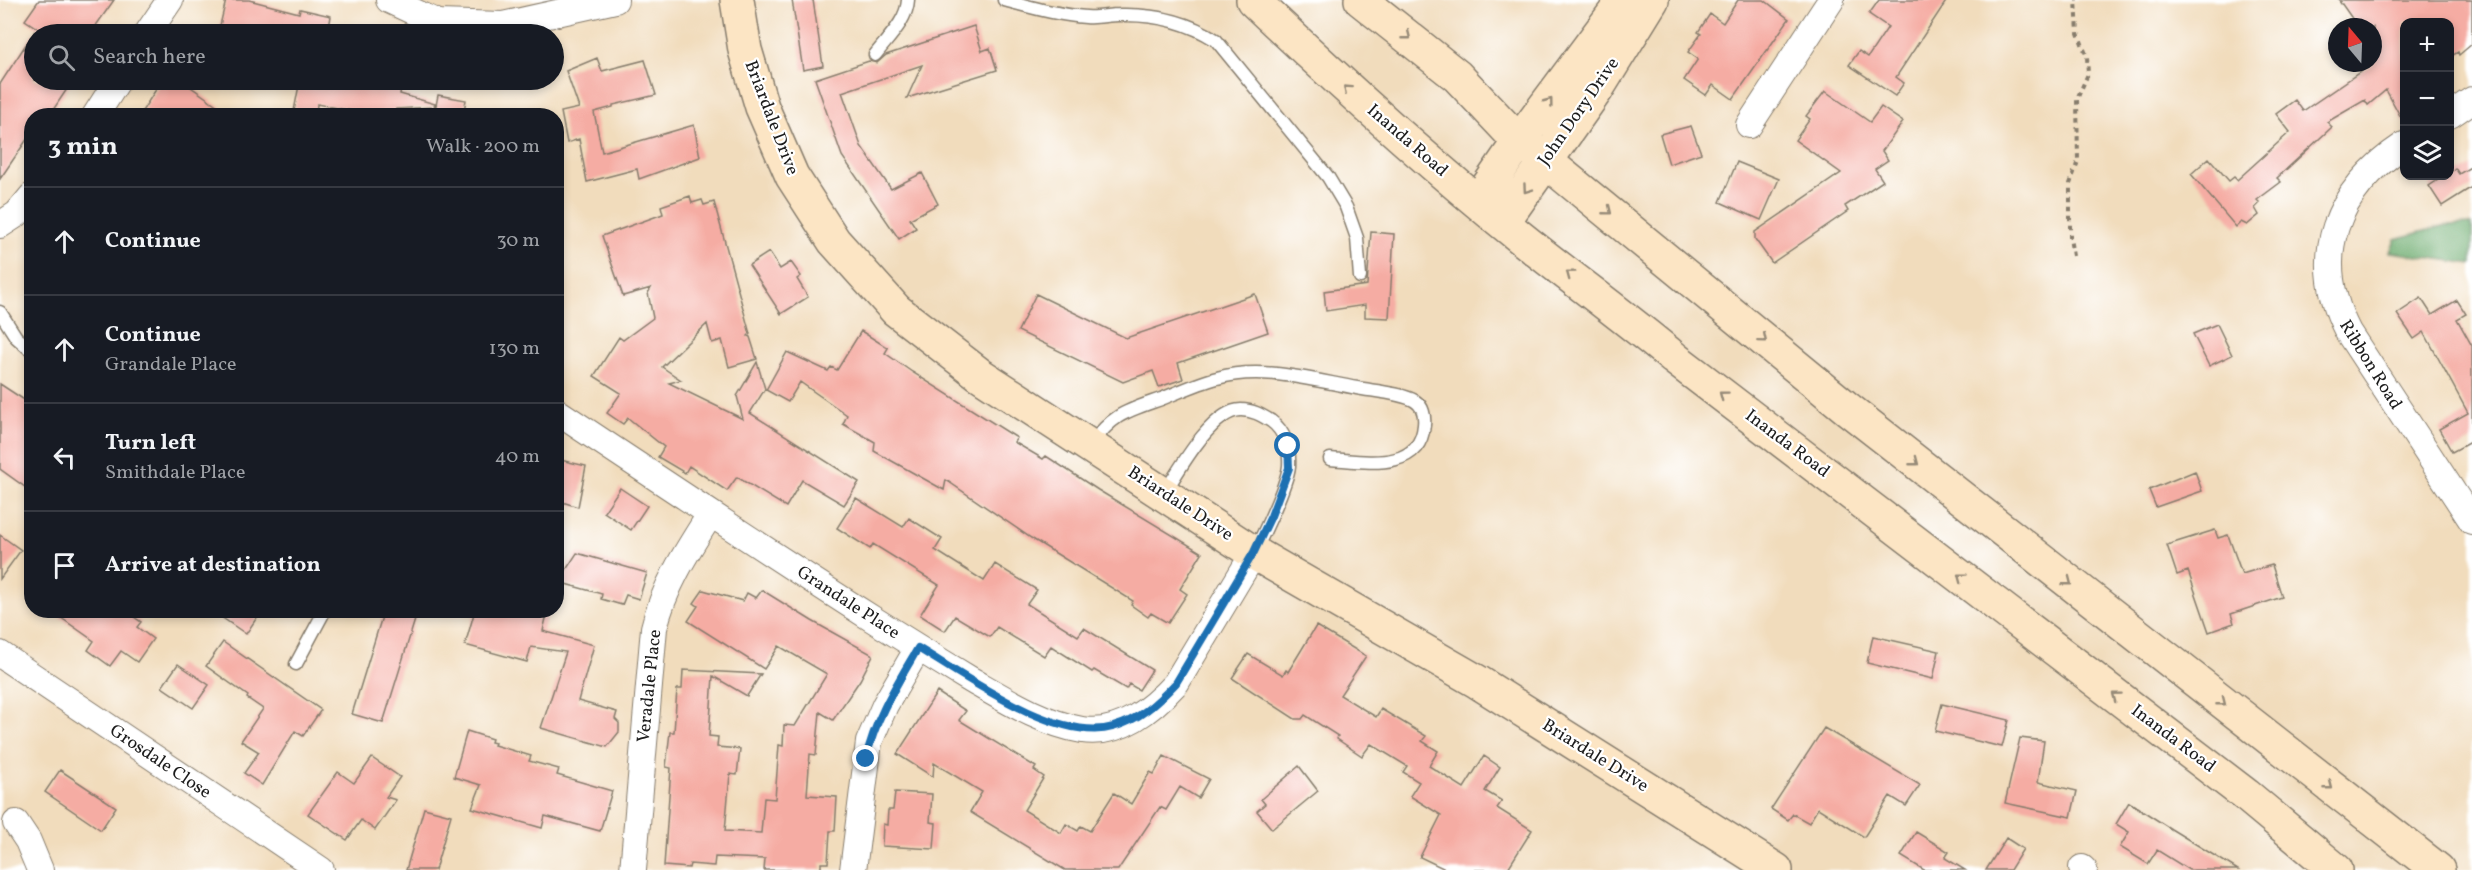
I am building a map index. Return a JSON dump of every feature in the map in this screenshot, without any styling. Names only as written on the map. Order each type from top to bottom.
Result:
[{"type":"main road","name":"Briardale Drive","points":[[737,0],[745,50],[762,106],[792,176],[834,241],[896,310],[979,374],[1254,552],[1478,682],[1776,870]]},
{"type":"main road","name":"Inanda Road","points":[[1253,0],[1370,109],[1503,222],[1625,316],[1674,358],[2246,795],[2336,870]]},
{"type":"main road","points":[[1361,0],[1457,76],[1509,131],[1848,409],[2438,870]]},
{"type":"main road","name":"John Dory Drive","points":[[1478,201],[1520,140],[1624,0]]},
{"type":"main road","name":"John Dory Drive","points":[[1503,222],[1622,51],[1652,0]]},
{"type":"street","points":[[154,24],[170,0]]},
{"type":"street","points":[[389,0],[438,23],[470,24]]},
{"type":"street","points":[[506,24],[555,6],[615,0]]},
{"type":"street","points":[[1749,124],[1831,0]]},
{"type":"street","points":[[99,108],[111,90]]},
{"type":"street","points":[[2454,112],[2472,100]]},
{"type":"street","name":"Ribbon Road","points":[[2400,148],[2383,159],[2366,175],[2350,195],[2332,236],[2330,284],[2337,310],[2348,332],[2472,521]]},
{"type":"street","points":[[0,225],[17,214],[24,206]]},
{"type":"street","name":"Grandale Place","points":[[564,416],[918,648],[1027,712],[1084,730],[1112,728],[1139,717],[1159,701],[1176,683],[1254,552]]},
{"type":"street","name":"Veradale Place","points":[[633,870],[654,628],[660,602],[710,514]]},
{"type":"street","points":[[853,870],[869,742],[885,705],[918,648]]},
{"type":"street","name":"Grosdale Close","points":[[0,654],[321,870]]},
{"type":"street","points":[[16,823],[28,841],[40,870]]},
{"type":"lane","points":[[875,55],[901,21],[908,0]]},
{"type":"lane","points":[[1004,0],[1059,13],[1088,17],[1120,15],[1178,21],[1216,40],[1328,177],[1346,207],[1357,238],[1360,277]]},
{"type":"lane","points":[[0,312],[16,337],[24,344]]},
{"type":"lane","points":[[1091,447],[1103,427],[1128,411],[1218,377],[1248,373],[1279,374],[1388,394],[1411,400],[1422,408],[1425,419],[1424,430],[1417,447],[1407,455],[1383,462],[1330,459]]},
{"type":"lane","points":[[1164,494],[1183,463],[1218,420],[1239,410],[1257,412],[1278,426],[1288,446],[1289,468],[1271,516],[1254,552]]},
{"type":"lane","points":[[296,664],[321,618]]},
{"type":"path","points":[[2073,256],[2070,238],[2070,184],[2078,161],[2077,99],[2088,74],[2086,57],[2078,33],[2076,0]]},
{"type":"green space","points":[[2472,224],[2472,264],[2390,252],[2395,239],[2447,225]]},
{"type":"building","points":[[39,0],[114,0],[97,24],[31,24],[25,20]]},
{"type":"building","points":[[226,0],[249,0],[299,13],[300,9],[331,16],[330,24],[220,24]]},
{"type":"building","points":[[792,0],[813,0],[823,66],[803,70]]},
{"type":"building","points":[[1738,0],[1764,0],[1789,19],[1733,99],[1713,85],[1706,95],[1684,80],[1698,59],[1688,52],[1701,34],[1698,32],[1710,14],[1723,23]]},
{"type":"building","points":[[1879,0],[1947,0],[1896,77],[1904,83],[1895,96],[1849,65],[1859,51],[1868,57],[1888,27],[1869,14]]},
{"type":"building","points":[[2339,0],[2472,0],[2472,44],[2459,55],[2458,52],[2454,54],[2454,18],[2400,18],[2400,116],[2386,90],[2368,105],[2365,100],[2327,122],[2332,127],[2277,178],[2281,182],[2257,200],[2260,203],[2255,208],[2259,215],[2247,225],[2241,222],[2236,227],[2191,174],[2209,158],[2229,181],[2234,177],[2237,180],[2290,132],[2276,114],[2295,100],[2303,111],[2360,72],[2382,72],[2382,18],[2352,18]]},
{"type":"building","points":[[974,26],[982,51],[990,48],[997,70],[907,98],[922,65],[842,92],[861,146],[891,189],[922,173],[938,204],[910,219],[916,228],[899,239],[842,156],[815,79],[869,61],[877,63],[886,55]]},
{"type":"building","points":[[24,47],[24,90],[66,90],[54,108],[24,108],[24,144],[0,179],[0,84]]},
{"type":"building","points":[[597,58],[602,71],[645,60],[656,95],[594,112],[602,152],[694,125],[700,157],[639,179],[637,169],[587,182],[579,139],[567,143],[564,128],[564,111],[579,108],[566,71]]},
{"type":"building","points":[[156,90],[195,90],[221,108],[144,108]]},
{"type":"building","points":[[298,90],[401,90],[400,94],[435,104],[434,107],[415,108],[337,108],[317,104],[317,108],[295,108]]},
{"type":"building","points":[[1825,91],[1870,122],[1881,107],[1903,122],[1882,151],[1888,160],[1875,169],[1883,181],[1845,206],[1848,211],[1772,263],[1755,239],[1755,232],[1841,173],[1795,140],[1810,119],[1806,116]]},
{"type":"building","points":[[438,95],[466,100],[464,108],[436,108]]},
{"type":"building","points":[[1691,126],[1701,153],[1669,164],[1660,134]]},
{"type":"building","points":[[1737,162],[1779,179],[1761,220],[1720,202]]},
{"type":"building","points":[[2472,166],[2472,187],[2442,206],[2429,186],[2438,180],[2454,180],[2455,168],[2459,174]]},
{"type":"building","points":[[690,196],[692,203],[702,200],[704,205],[714,202],[750,334],[748,336],[757,359],[729,367],[722,340],[712,343],[707,324],[662,367],[681,380],[669,383],[743,419],[737,396],[757,362],[765,389],[750,413],[859,482],[844,505],[802,480],[786,507],[737,477],[727,491],[689,466],[685,473],[658,457],[664,447],[628,418],[623,424],[607,413],[621,393],[594,376],[619,337],[623,340],[653,318],[648,293],[651,288],[623,296],[602,236],[663,214],[661,206]]},
{"type":"building","points":[[1371,232],[1394,234],[1389,318],[1365,317],[1365,305],[1326,311],[1324,291],[1367,285]]},
{"type":"building","points":[[769,252],[780,269],[791,262],[801,276],[797,279],[808,297],[781,314],[749,265]]},
{"type":"building","points":[[1036,294],[1126,338],[1255,294],[1268,332],[1178,363],[1183,379],[1159,387],[1153,371],[1123,382],[1018,331]]},
{"type":"building","points":[[2421,298],[2432,315],[2457,300],[2466,314],[2457,319],[2472,346],[2472,441],[2452,452],[2439,429],[2468,413],[2424,332],[2414,339],[2397,314]]},
{"type":"building","points":[[2217,324],[2232,355],[2209,366],[2193,334]]},
{"type":"building","points":[[861,331],[888,348],[885,353],[912,372],[1017,438],[1014,442],[1043,459],[1046,456],[1202,553],[1180,589],[1187,594],[1168,623],[1151,613],[1148,617],[1131,605],[1133,601],[1031,538],[946,480],[944,490],[874,451],[875,442],[843,424],[847,415],[800,382],[788,402],[766,390],[787,352],[828,371],[831,367],[837,370]]},
{"type":"building","points":[[0,384],[24,400],[24,486],[0,469]]},
{"type":"building","points":[[564,461],[586,466],[578,507],[564,503]]},
{"type":"building","points":[[2195,471],[2202,491],[2156,507],[2149,490]]},
{"type":"building","points":[[620,488],[647,506],[631,530],[604,512]]},
{"type":"building","points":[[856,498],[903,527],[909,518],[942,539],[935,550],[984,581],[995,564],[1037,590],[1027,604],[1078,636],[1084,628],[1152,670],[1139,690],[1129,684],[1126,689],[1094,670],[1092,672],[1051,646],[1044,656],[997,627],[990,637],[955,616],[945,631],[920,615],[939,585],[873,544],[870,549],[837,528]]},
{"type":"building","points":[[2215,530],[2218,538],[2228,535],[2242,574],[2272,565],[2282,597],[2231,614],[2234,623],[2209,632],[2188,571],[2177,575],[2167,545]]},
{"type":"building","points":[[0,535],[21,550],[0,579]]},
{"type":"building","points":[[577,553],[647,573],[639,599],[626,595],[622,605],[601,599],[602,594],[564,584],[564,573]]},
{"type":"building","points":[[703,590],[743,601],[747,593],[756,598],[762,590],[873,655],[860,680],[833,720],[820,712],[816,755],[810,754],[807,795],[837,797],[835,831],[830,831],[828,863],[821,863],[821,868],[817,870],[764,870],[765,859],[715,857],[714,866],[690,864],[689,868],[664,866],[671,768],[666,767],[670,732],[674,732],[677,689],[682,689],[683,670],[761,674],[747,696],[713,676],[709,736],[718,737],[717,747],[740,749],[737,775],[730,774],[725,831],[761,833],[764,798],[775,799],[779,745],[783,746],[784,725],[795,726],[827,674],[779,646],[764,669],[688,621],[698,606],[694,603]]},
{"type":"building","points":[[61,618],[135,618],[141,622],[137,627],[153,639],[137,662],[121,651],[110,666],[88,650],[94,641]]},
{"type":"building","points":[[223,618],[257,618],[246,634]]},
{"type":"building","points":[[382,618],[416,618],[383,723],[352,714]]},
{"type":"building","points":[[473,618],[546,618],[543,631],[594,645],[578,701],[617,712],[615,719],[619,723],[619,732],[607,747],[541,728],[566,652],[531,647],[527,662],[465,645]]},
{"type":"building","points":[[1316,626],[1366,656],[1340,695],[1376,717],[1381,709],[1426,736],[1422,741],[1438,751],[1429,766],[1464,788],[1484,756],[1500,767],[1485,791],[1502,801],[1497,808],[1532,830],[1507,870],[1447,870],[1420,857],[1441,815],[1410,796],[1419,782],[1403,772],[1407,766],[1371,744],[1362,756],[1337,739],[1338,736],[1305,715],[1302,719],[1295,719],[1232,678],[1248,654],[1283,675],[1286,670],[1288,672]]},
{"type":"building","points":[[1873,636],[1939,651],[1933,679],[1867,663]]},
{"type":"building","points":[[223,642],[321,710],[303,736],[295,731],[262,785],[244,773],[259,752],[241,741],[263,709],[206,666]]},
{"type":"building","points":[[178,664],[209,685],[193,708],[162,687]]},
{"type":"building","points":[[937,692],[966,711],[959,720],[1036,767],[1034,770],[1044,777],[1024,810],[1061,833],[1066,824],[1078,831],[1081,826],[1090,831],[1114,793],[1131,804],[1150,772],[1154,774],[1164,756],[1209,779],[1198,798],[1180,787],[1166,810],[1160,807],[1118,870],[1065,870],[970,812],[982,792],[934,763],[933,777],[897,754]]},
{"type":"building","points":[[1942,704],[2009,720],[2002,747],[1935,731]]},
{"type":"building","points":[[1824,728],[1920,785],[1906,806],[1890,796],[1864,837],[1818,808],[1809,823],[1793,814],[1788,820],[1771,809]]},
{"type":"building","points":[[467,731],[492,739],[491,742],[495,743],[494,745],[531,756],[529,761],[559,769],[557,775],[612,791],[600,831],[545,816],[542,828],[472,808],[481,785],[454,777]]},
{"type":"building","points":[[2020,738],[2044,741],[2038,782],[2077,791],[2071,817],[2005,803]]},
{"type":"building","points":[[372,758],[400,777],[386,797],[396,800],[375,830],[361,820],[347,840],[308,814],[338,772],[354,783]]},
{"type":"building","points":[[1299,766],[1318,791],[1272,829],[1257,811],[1265,804],[1261,799]]},
{"type":"building","points":[[60,770],[116,807],[101,830],[45,792]]},
{"type":"building","points":[[895,792],[932,794],[930,822],[936,823],[934,849],[882,846],[883,824],[887,825],[888,810],[893,810]]},
{"type":"building","points":[[2129,802],[2238,870],[2189,870],[2157,850],[2148,864],[2120,847],[2129,832],[2116,824]]},
{"type":"building","points":[[424,808],[451,815],[435,870],[406,870]]},
{"type":"building","points":[[1916,832],[1949,852],[1945,858],[1965,870],[1924,870],[1901,856]]},
{"type":"building","points":[[2006,838],[2023,849],[2010,870],[1986,870]]},
{"type":"route","points":[[866,759],[869,742],[885,705],[918,648],[1027,712],[1084,730],[1112,728],[1139,717],[1176,683],[1254,552],[1271,516],[1289,468],[1288,446]]}]
